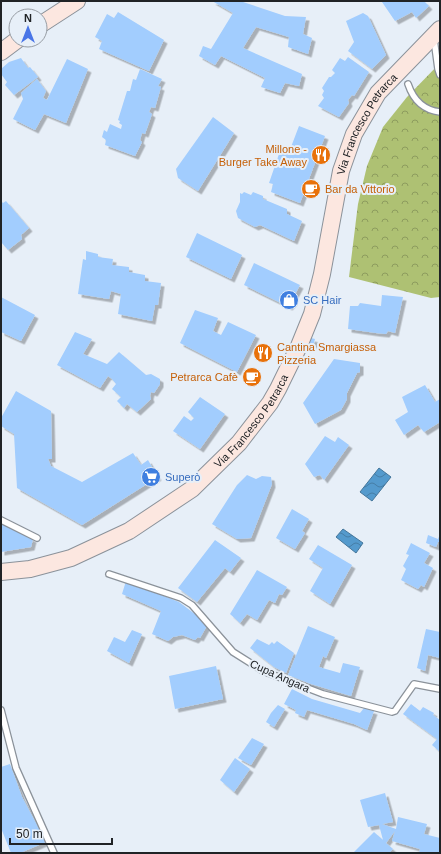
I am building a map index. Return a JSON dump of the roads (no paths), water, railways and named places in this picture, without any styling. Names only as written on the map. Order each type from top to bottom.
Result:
[{"type":"street","points":[[48,20],[77,1]]},
{"type":"street","name":"Via Francesco Petrarca","points":[[1,572],[30,569],[71,558],[129,531],[192,489],[239,443],[270,403],[278,389],[312,314],[322,274],[341,171],[354,134],[378,93],[437,32]]},
{"type":"lane","points":[[437,32],[440,75]]},
{"type":"lane","points":[[408,84],[412,95],[420,105],[440,112]]},
{"type":"lane","points":[[1,520],[37,538]]},
{"type":"lane","name":"Cupa Angara","points":[[109,574],[181,598],[192,605],[233,652],[245,661],[263,671],[323,694],[392,712],[395,711],[414,684],[440,689]]},
{"type":"lane","points":[[1,710],[16,768],[54,853]]},
{"type":"water","points":[[379,468],[391,477],[372,501],[360,492]]},
{"type":"water","points":[[343,529],[363,543],[356,553],[336,537]]},
{"type":"place","name":"Millone - Burger Take Away","points":[[321,155]]},
{"type":"place","name":"Bar da Vittorio","points":[[311,189]]},
{"type":"place","name":"SC Hair","points":[[289,300]]},
{"type":"place","name":"Cantina Smargiassa Pizzeria","points":[[263,353]]},
{"type":"place","name":"Petrarca Cafè","points":[[252,377]]},
{"type":"place","name":"Superò","points":[[151,477]]}]
